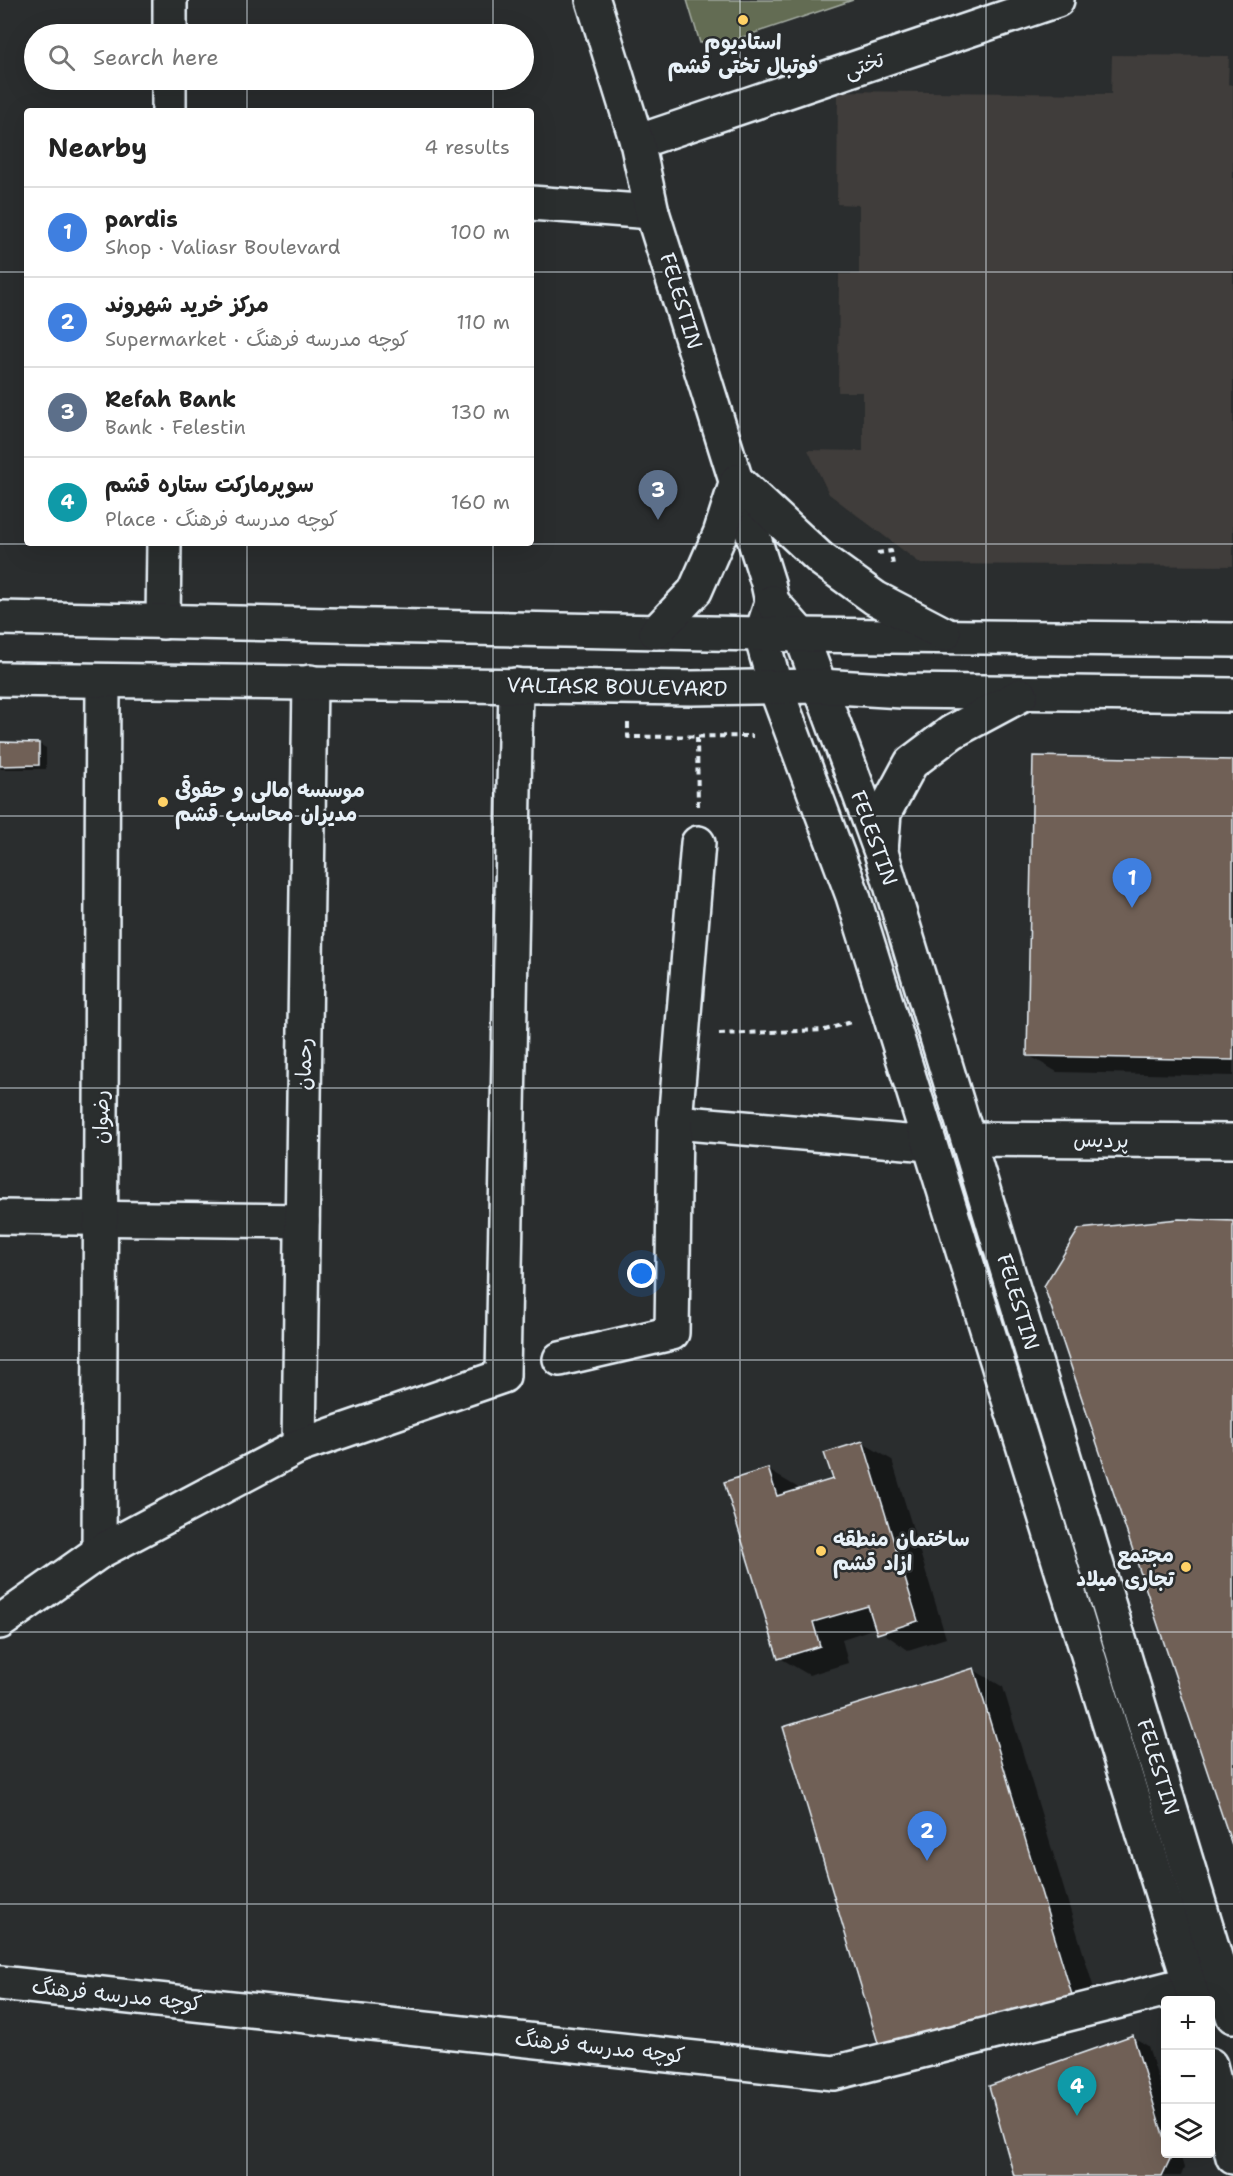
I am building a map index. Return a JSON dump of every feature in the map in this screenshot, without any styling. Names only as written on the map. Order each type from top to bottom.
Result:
[{"type":"main road","points":[[170,0],[170,24]]},
{"type":"main road","name":"FELESTIN","points":[[593,0],[637,142],[652,212],[737,481],[772,602],[801,635],[881,852],[1233,2016]]},
{"type":"main road","name":"تختی","points":[[637,142],[1057,0]]},
{"type":"main road","points":[[169,90],[169,108]]},
{"type":"main road","points":[[534,203],[652,212]]},
{"type":"main road","points":[[656,632],[695,591],[720,534],[737,481],[820,559],[875,598],[950,637]]},
{"type":"main road","points":[[163,622],[164,546]]},
{"type":"main road","points":[[761,635],[772,602]]},
{"type":"main road","points":[[0,618],[761,635],[1233,640]]},
{"type":"main road","name":"FELESTIN","points":[[761,635],[776,689],[853,896],[1193,1992]]},
{"type":"main road","name":"VALIASR BOULEVARD","points":[[0,679],[776,689],[820,686],[903,691],[1233,695]]},
{"type":"main road","name":"رضوان","points":[[99,1552],[103,681]]},
{"type":"main road","name":"رحمان","points":[[299,1446],[310,682]]},
{"type":"main road","points":[[0,1622],[99,1552],[299,1446],[503,1376],[516,685]]},
{"type":"main road","points":[[881,852],[884,813],[911,763],[952,732],[1026,693]]},
{"type":"main road","points":[[560,1359],[672,1333],[675,1122],[698,843]]},
{"type":"main road","points":[[675,1122],[929,1143]]},
{"type":"main road","name":"پردیس","points":[[969,1139],[1233,1142]]},
{"type":"main road","points":[[0,1217],[302,1221]]},
{"type":"main road","name":"کوچه مدرسه فرهنگ","points":[[0,1983],[834,2073],[1193,1992]]},
{"type":"main road","points":[[1215,2085],[1233,2157]]},
{"type":"path","points":[[697,736],[698,843]]},
{"type":"path","points":[[682,1035],[825,1030],[888,1010]]},
{"type":"shaded area","points":[[1112,55],[1229,56],[1228,84],[1233,85],[1233,566],[921,564],[829,494],[808,450],[863,451],[863,392],[838,392],[839,274],[859,274],[859,205],[837,204],[838,91],[1111,94]]},
{"type":"green space","name":"استادیوم فوتبال تختی قشم","points":[[687,0],[853,0],[734,40],[700,43]]},
{"type":"building","points":[[0,742],[39,743],[39,765],[0,766]]},
{"type":"building","points":[[1033,756],[1233,760],[1233,1060],[1027,1056]]},
{"type":"building","name":"مجتمع تجاری میلاد","points":[[1179,1219],[1233,1221],[1233,1848],[1044,1286],[1079,1229]]},
{"type":"building","name":"ساختمان منطقه ازاد قشم","points":[[863,1441],[918,1621],[877,1634],[868,1606],[813,1622],[820,1646],[778,1659],[724,1482],[768,1468],[777,1496],[833,1479],[824,1453]]},
{"type":"building","points":[[974,1668],[1072,1995],[881,2053],[783,1727]]},
{"type":"building","points":[[1133,2035],[1161,2128],[1161,2158],[1170,2159],[1162,2176],[1014,2176],[989,2086]]},
{"type":"place","name":"استادیوم فوتبال تختی قشم","points":[[743,20]]},
{"type":"place","name":"Refah Bank","points":[[658,520]]},
{"type":"place","name":"موسسه مالی و حقوقی مدیران محاسب قشم","points":[[163,802]]},
{"type":"place","name":"pardis","points":[[1132,908]]},
{"type":"place","name":"ساختمان منطقه ازاد قشم","points":[[821,1551]]},
{"type":"place","name":"مجتمع تجاری میلاد","points":[[1186,1567]]},
{"type":"place","name":"مرکز خرید شهروند","points":[[927,1861]]},
{"type":"place","name":"سوپرمارکت ستاره قشم","points":[[1077,2116]]}]
